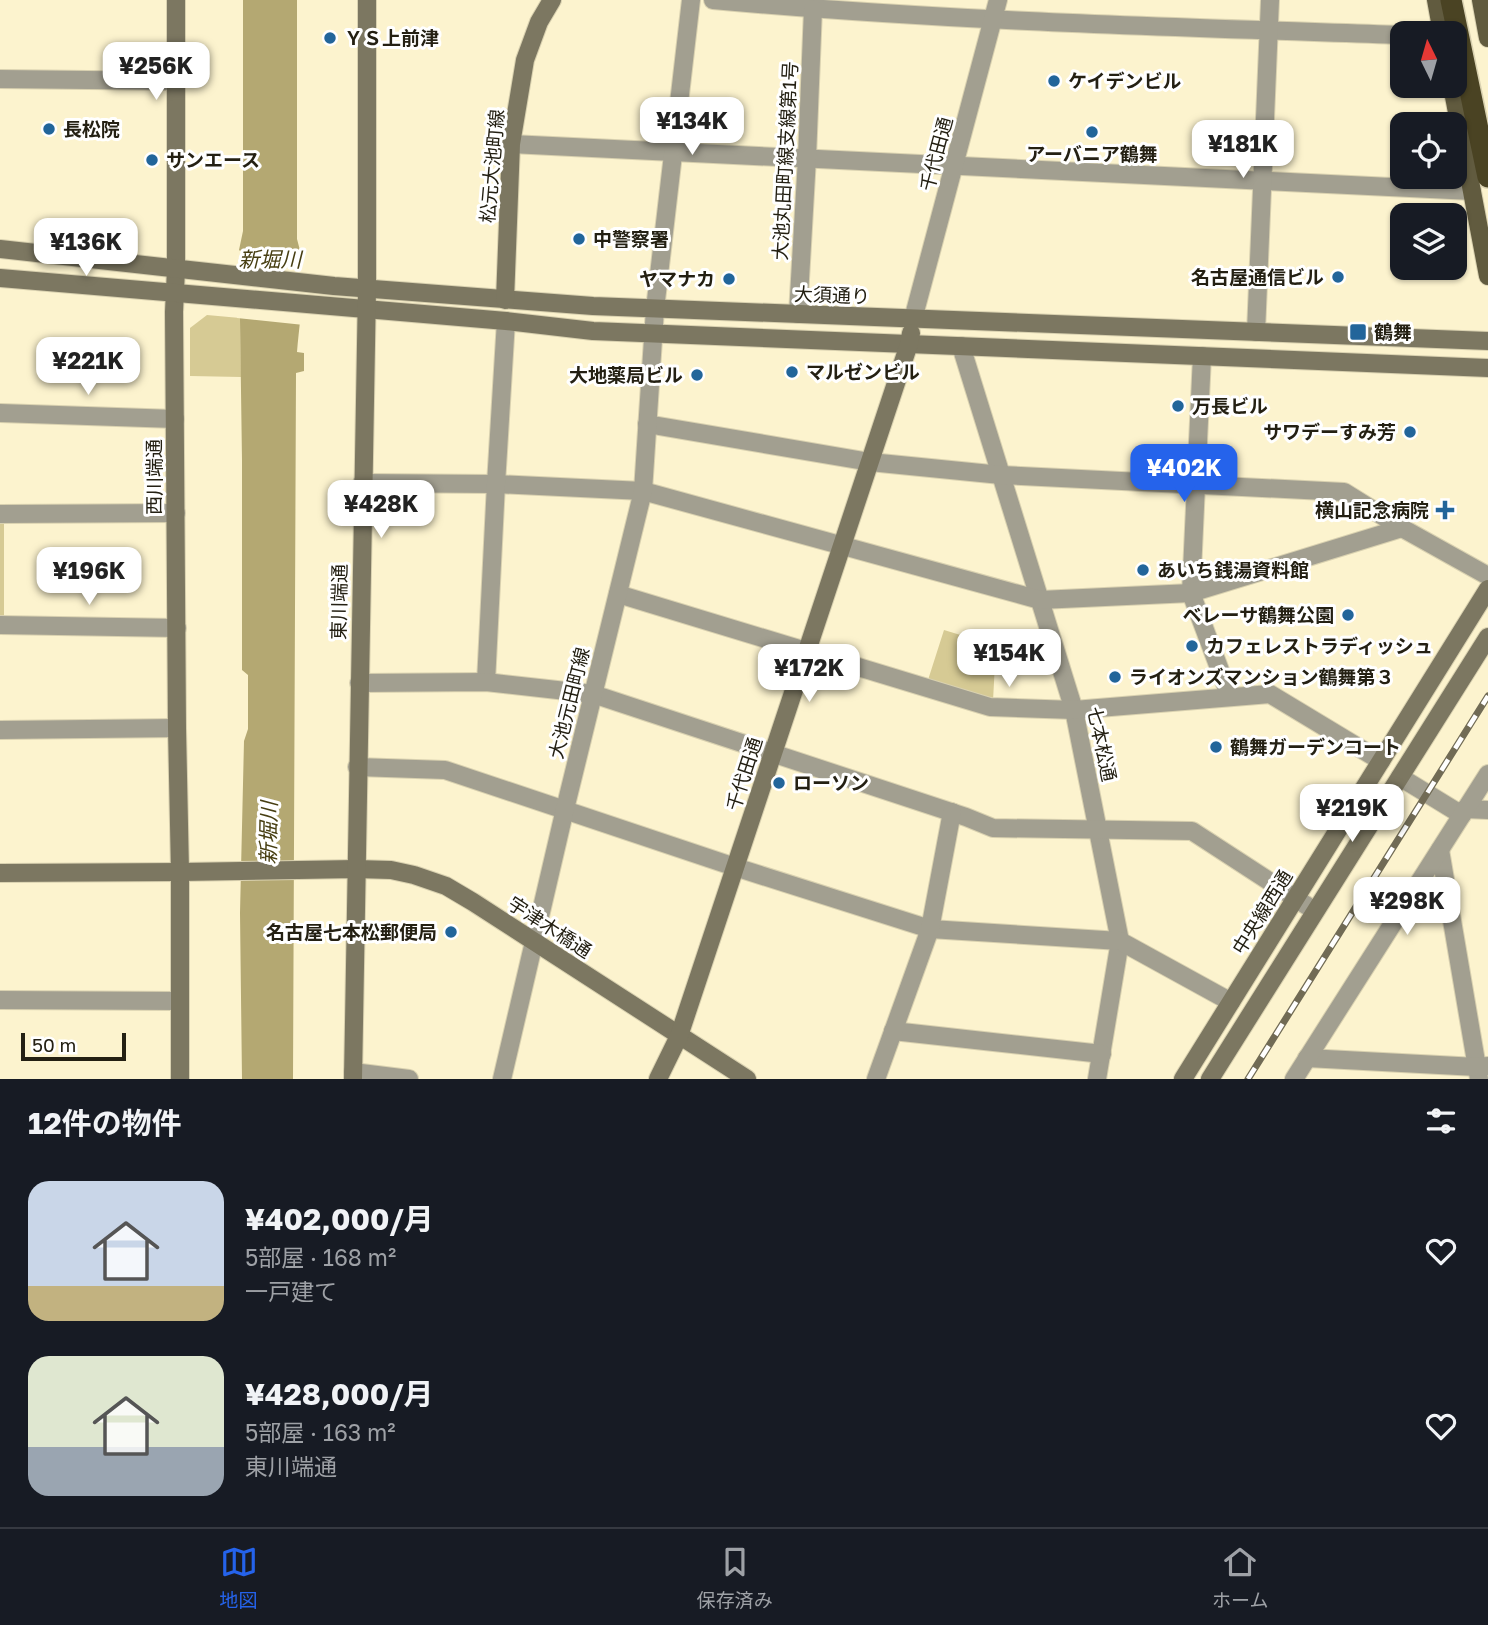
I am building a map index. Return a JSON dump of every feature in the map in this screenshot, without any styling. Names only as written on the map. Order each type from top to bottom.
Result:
[{"type":"highway","points":[[1451,0],[1488,177]]},
{"type":"main road","points":[[1436,0],[1440,21]]},
{"type":"main road","points":[[1481,0],[1488,38]]},
{"type":"main road","points":[[1454,98],[1488,276]]},
{"type":"street","name":"西川端通","points":[[176,0],[174,292],[180,1079]]},
{"type":"street","name":"東川端通","points":[[353,1075],[367,288],[367,0]]},
{"type":"street","name":"松元大池町線","points":[[505,300],[511,144],[525,60],[539,22],[552,0]]},
{"type":"street","name":"大池元田町線","points":[[502,1079],[643,491],[655,309],[691,0]]},
{"type":"street","points":[[713,0],[813,9],[993,19],[1390,35]]},
{"type":"street","name":"千代田通","points":[[659,1079],[680,1036],[907,352],[913,319],[998,0]]},
{"type":"street","points":[[1256,332],[1270,0]]},
{"type":"street","name":"大池丸田町線支線第1号","points":[[798,314],[813,9]]},
{"type":"street","points":[[0,79],[176,81]]},
{"type":"street","points":[[511,144],[1472,191]]},
{"type":"street","name":"大須通り","points":[[0,249],[176,269],[505,300],[655,309],[1488,341]]},
{"type":"street","points":[[0,278],[506,321],[593,331],[907,352],[961,346],[1488,368]]},
{"type":"street","points":[[486,682],[506,321]]},
{"type":"street","name":"七本松通","points":[[961,346],[1074,710],[1120,941],[1097,1079]]},
{"type":"street","points":[[1202,356],[1191,593],[1230,697]]},
{"type":"street","points":[[0,413],[175,419]]},
{"type":"street","points":[[647,424],[870,462],[1001,475],[1344,492],[1488,576]]},
{"type":"street","points":[[362,482],[496,484],[643,491],[1040,600],[1191,593],[1402,528]]},
{"type":"street","points":[[0,514],[176,513]]},
{"type":"street","name":"中央線西通","points":[[1183,1079],[1488,589]]},
{"type":"street","points":[[618,594],[990,707],[1074,710],[1270,694],[1381,761]]},
{"type":"street","points":[[0,625],[177,628]]},
{"type":"street","points":[[1210,1079],[1488,637]]},
{"type":"street","points":[[359,683],[486,682],[593,694],[952,812],[993,828],[1192,831],[1315,911]]},
{"type":"street","points":[[0,730],[177,728]]},
{"type":"street","points":[[357,767],[445,770],[930,929],[1120,941],[1231,1002]]},
{"type":"street","points":[[1294,1079],[1488,774]]},
{"type":"street","points":[[1400,777],[1463,812],[1488,810]]},
{"type":"street","points":[[876,1079],[930,929],[952,812]]},
{"type":"street","points":[[1307,1058],[1481,1071],[1440,850]]},
{"type":"street","name":"宇津木橋通","points":[[180,872],[391,870],[446,886],[747,1079]]},
{"type":"street","points":[[0,873],[180,872]]},
{"type":"street","points":[[0,1000],[180,1002]]},
{"type":"street","points":[[893,1031],[1101,1054]]},
{"type":"street","points":[[353,1075],[409,1079]]},
{"type":"shaded area","points":[[207,315],[240,318],[241,377],[190,376],[190,328]]},
{"type":"shaded area","points":[[0,522],[4,522],[4,620],[0,620]]},
{"type":"shaded area","points":[[944,630],[990,644],[1038,631],[1044,649],[995,663],[993,701],[928,680]]},
{"type":"water","name":"新堀川","points":[[243,0],[297,0],[297,239],[303,281],[297,352],[304,353],[304,371],[296,373],[293,1079],[242,1079],[240,913],[244,741],[248,729],[248,675],[242,670],[239,250],[243,231]]},
{"type":"pier","points":[[235,250],[305,257],[304,325],[237,318]]},
{"type":"railway","points":[[1248,1079],[1488,696]]},
{"type":"place","name":"ＹＳ上前津","points":[[330,38]]},
{"type":"place","name":"ケイデンビル","points":[[1054,81]]},
{"type":"place","name":"長松院","points":[[49,129]]},
{"type":"place","name":"アーバニア鶴舞","points":[[1092,132]]},
{"type":"place","name":"サンエース","points":[[152,160]]},
{"type":"place","name":"中警察署","points":[[579,239]]},
{"type":"place","name":"名古屋通信ビル","points":[[1338,277]]},
{"type":"place","name":"ヤマナカ","points":[[729,279]]},
{"type":"place","name":"鶴舞","points":[[1358,332]]},
{"type":"place","name":"マルゼンビル","points":[[792,372]]},
{"type":"place","name":"大地薬局ビル","points":[[697,375]]},
{"type":"place","name":"万長ビル","points":[[1178,406]]},
{"type":"place","name":"サワデーすみ芳","points":[[1410,432]]},
{"type":"place","name":"横山記念病院","points":[[1445,510]]},
{"type":"place","name":"あいち銭湯資料館","points":[[1143,570]]},
{"type":"place","name":"ベレーサ鶴舞公園","points":[[1348,615]]},
{"type":"place","name":"カフェレストラディッシュ","points":[[1192,646]]},
{"type":"place","name":"ライオンズマンション鶴舞第３","points":[[1115,677]]},
{"type":"place","name":"鶴舞ガーデンコート","points":[[1216,747]]},
{"type":"place","name":"ローソン","points":[[779,783]]},
{"type":"place","name":"名古屋七本松郵便局","points":[[451,932]]}]
